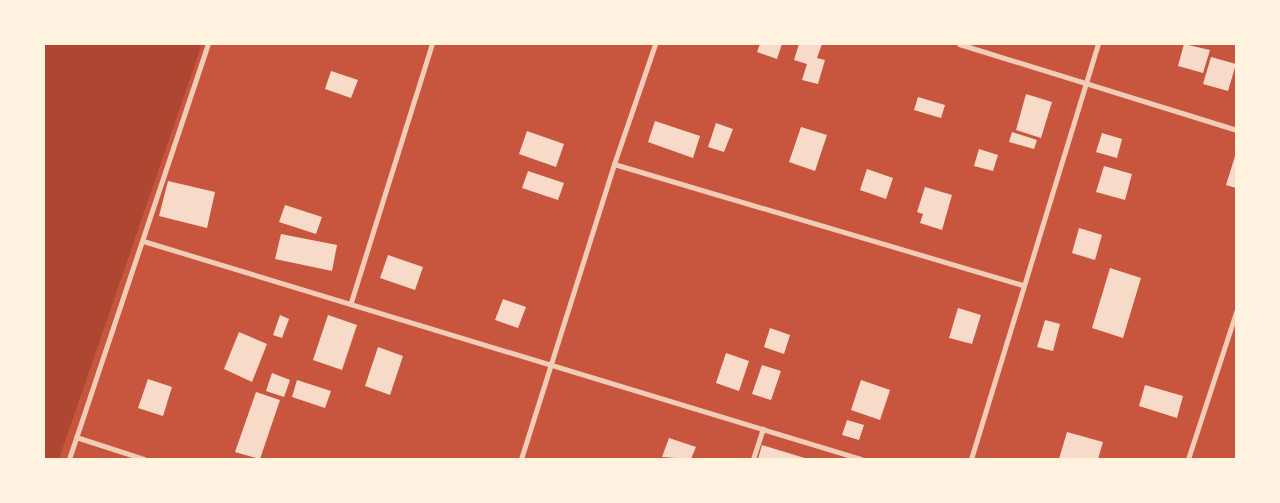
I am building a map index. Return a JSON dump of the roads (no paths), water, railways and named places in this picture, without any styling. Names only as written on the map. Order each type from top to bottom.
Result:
[{"type":"street","points":[[69,459],[208,44]]},
{"type":"street","points":[[351,302],[432,44]]},
{"type":"street","points":[[521,459],[614,164],[656,44]]},
{"type":"street","points":[[959,44],[1236,130]]},
{"type":"street","points":[[971,459],[1084,82],[1098,44]]},
{"type":"street","points":[[614,164],[1022,285]]},
{"type":"street","points":[[143,241],[351,302],[861,459]]},
{"type":"street","points":[[1188,459],[1236,312]]},
{"type":"street","points":[[753,459],[763,430]]},
{"type":"street","points":[[76,437],[144,459]]}]
